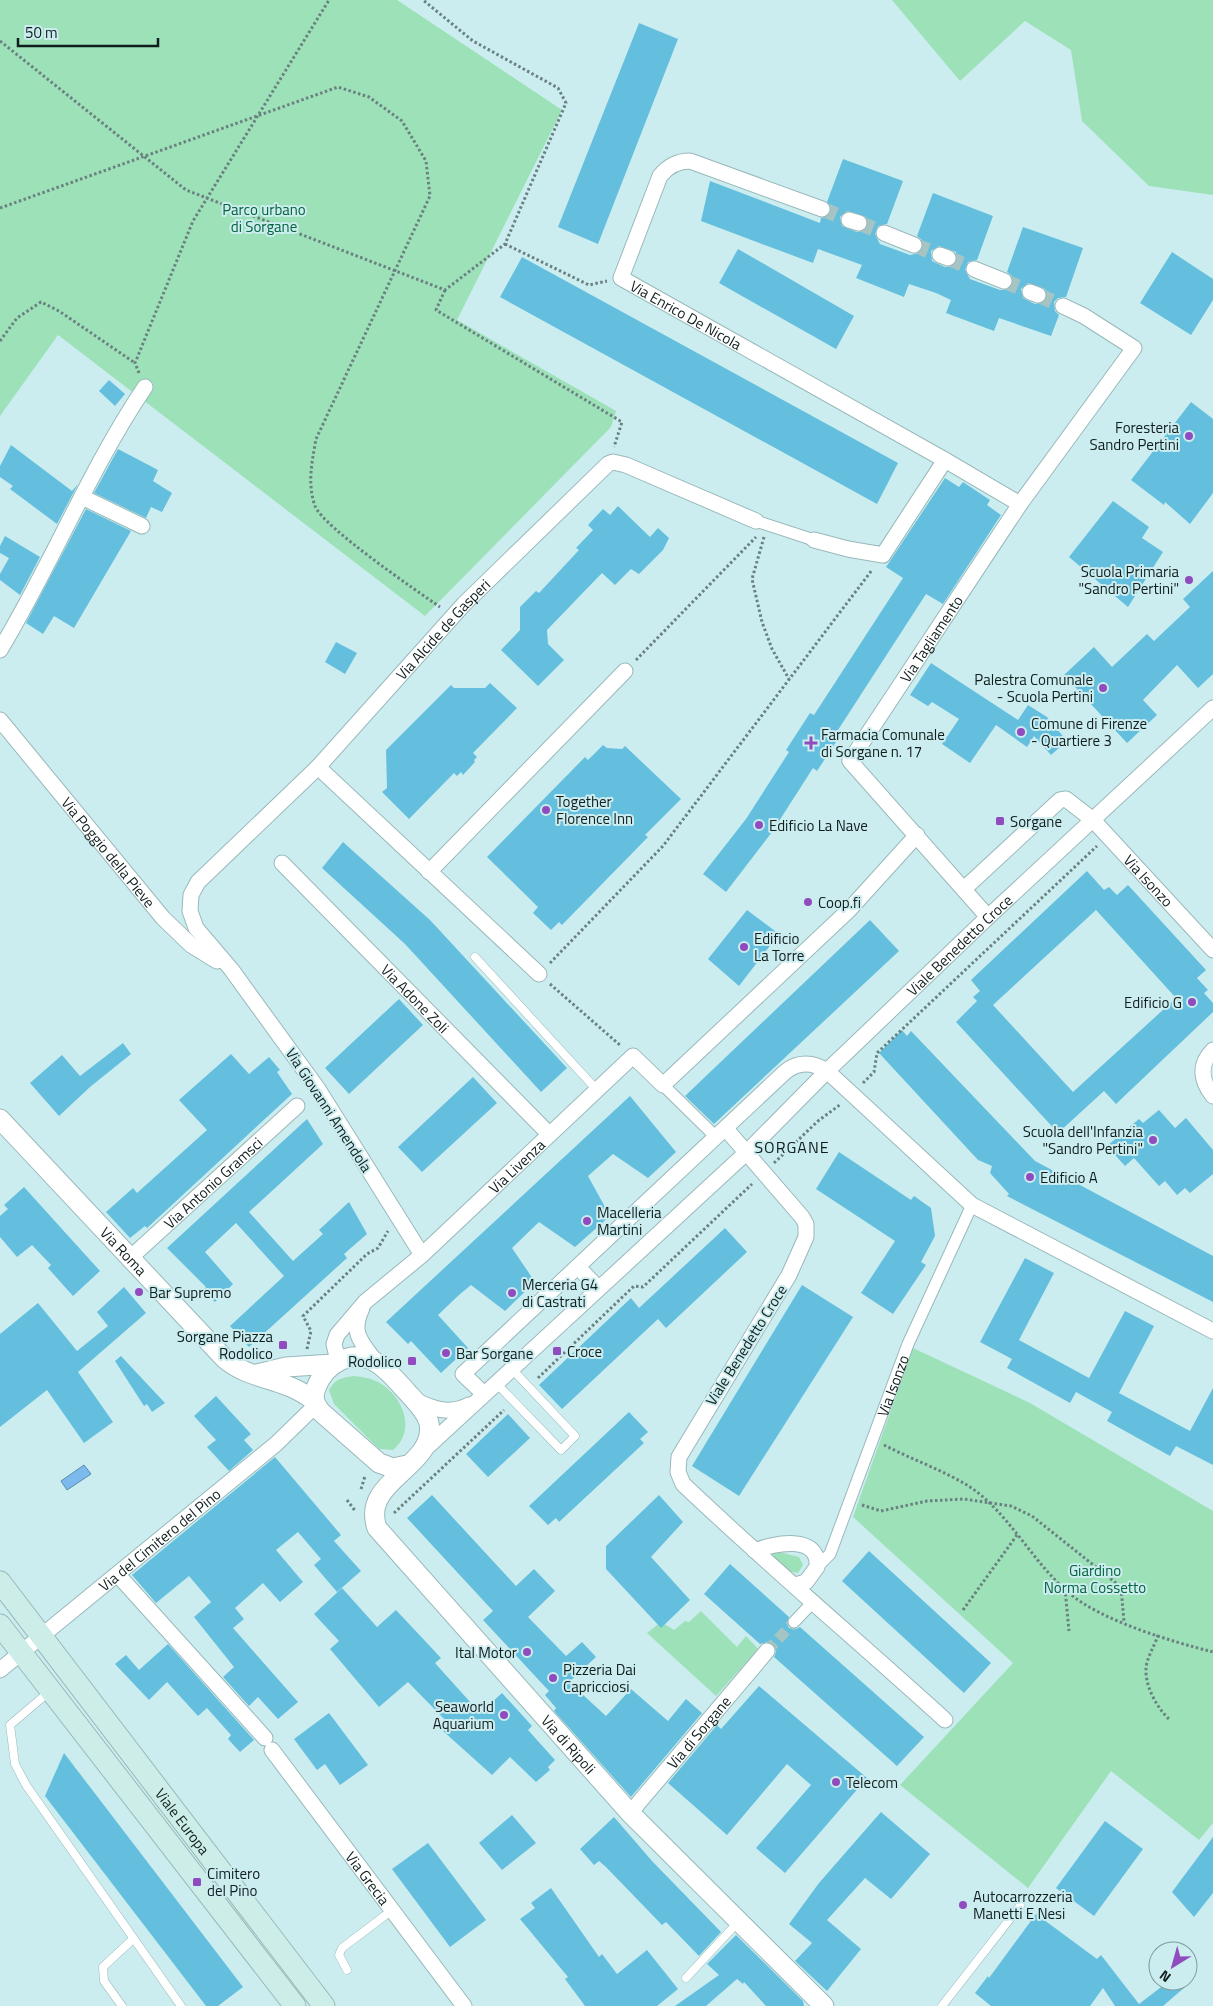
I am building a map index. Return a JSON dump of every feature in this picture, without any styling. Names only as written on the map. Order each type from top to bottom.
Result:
[{"type":"main road","name":"Viale Europa","points":[[0,1582],[41,1637],[295,1997]]},
{"type":"main road","name":"Viale Europa","points":[[0,1625],[295,1997],[324,2006]]},
{"type":"street","name":"Via Enrico De Nicola","points":[[822,210],[690,161],[676,164],[666,168],[660,176],[622,278],[1020,504]]},
{"type":"street","points":[[884,233],[914,245]]},
{"type":"street","points":[[974,269],[1004,281]]},
{"type":"street","name":"Via Tagliamento","points":[[988,917],[965,888],[850,761],[1020,504],[1134,348],[1084,316],[1063,306]]},
{"type":"street","points":[[0,650],[28,604],[118,427],[145,387]]},
{"type":"street","points":[[608,464],[613,462],[626,465],[762,523],[848,549],[883,555],[945,460]]},
{"type":"street","name":"Via Alcide de Gasperi","points":[[232,969],[203,938],[191,919],[191,901],[194,886],[318,767],[452,617],[608,464]]},
{"type":"street","points":[[82,497],[142,526]]},
{"type":"street","points":[[429,872],[625,671]]},
{"type":"street","name":"Viale Benedetto Croce","points":[[423,1451],[746,1153],[827,1071],[988,917],[1213,708]]},
{"type":"street","name":"Via Poggio della Pieve","points":[[0,720],[172,928],[191,945],[232,969]]},
{"type":"street","points":[[318,767],[539,974]]},
{"type":"street","points":[[965,888],[1060,800],[1066,799],[1072,802],[1092,820]]},
{"type":"street","name":"Via Isonzo","points":[[1092,820],[1211,942]]},
{"type":"street","points":[[663,1085],[849,910],[917,835]]},
{"type":"street","name":"Via Adone Zoli","points":[[282,863],[549,1134]]},
{"type":"street","name":"Via Giovanni Amendola","points":[[232,969],[318,1089],[422,1255]]},
{"type":"street","points":[[1213,1050],[1208,1055],[1202,1073],[1202,1080],[1213,1096]]},
{"type":"street","points":[[633,1056],[663,1085],[721,1133]]},
{"type":"street","name":"Via Livenza","points":[[336,1362],[334,1344],[337,1335],[365,1302],[422,1255],[633,1056]]},
{"type":"street","points":[[480,1398],[463,1374],[793,1066],[812,1064],[827,1071],[972,1206],[1213,1331]]},
{"type":"street","name":"Via Antonio Gramsci","points":[[130,1258],[297,1106]]},
{"type":"street","name":"Via Roma","points":[[0,1119],[225,1359],[239,1370],[283,1383],[314,1402]]},
{"type":"street","name":"Viale Benedetto Croce","points":[[721,1133],[746,1153],[802,1217],[807,1231],[804,1244],[789,1275],[679,1457],[678,1472],[683,1484],[735,1534],[814,1601],[945,1720]]},
{"type":"street","name":"Via Isonzo","points":[[817,1567],[830,1554],[908,1344],[972,1206]]},
{"type":"street","points":[[578,1267],[598,1288]]},
{"type":"street","name":"Via Livenza","points":[[365,1302],[355,1325],[356,1331],[376,1362]]},
{"type":"street","points":[[253,1374],[304,1365],[336,1362],[351,1358],[376,1362],[414,1400],[423,1411],[429,1426],[423,1451],[407,1465],[393,1468],[379,1463],[321,1412],[314,1402],[321,1377],[336,1362]]},
{"type":"street","name":"Viale Benedetto Croce","points":[[414,1400],[438,1410],[447,1411],[464,1408],[480,1398]]},
{"type":"street","name":"Via del Cimitero del Pino","points":[[0,1670],[276,1444],[314,1402]]},
{"type":"street","name":"Via di Ripoli","points":[[407,1465],[384,1489],[376,1505],[374,1517],[377,1528],[630,1813],[824,2006]]},
{"type":"street","name":"Viale Benedetto Croce","points":[[735,1534],[770,1545]]},
{"type":"street","name":"Viale Benedetto Croce","points":[[755,1551],[770,1545],[783,1543],[800,1545],[815,1555],[817,1567]]},
{"type":"street","points":[[795,1585],[806,1582],[817,1567]]},
{"type":"street","name":"Via Grecia","points":[[118,1575],[268,1744],[391,1911],[464,2006]]},
{"type":"street","points":[[794,1622],[814,1601]]},
{"type":"street","name":"Via di Sorgane","points":[[630,1813],[768,1651]]},
{"type":"lane","points":[[475,957],[597,1090]]},
{"type":"lane","points":[[496,1382],[561,1450],[575,1436],[511,1368]]},
{"type":"lane","points":[[51,1690],[10,1725],[15,1764],[31,1792],[181,2006]]},
{"type":"lane","points":[[942,2006],[1020,1906]]},
{"type":"lane","points":[[347,1970],[339,1955],[342,1948],[391,1911]]},
{"type":"lane","points":[[686,1978],[739,1921]]},
{"type":"lane","points":[[122,2006],[104,1981],[103,1967],[133,1938]]},
{"type":"path","points":[[135,363],[194,221],[329,0]]},
{"type":"path","points":[[423,0],[473,42],[558,88],[566,103],[504,244],[446,290],[436,310],[622,422],[608,464]]},
{"type":"path","points":[[0,41],[186,190],[303,233],[446,290]]},
{"type":"path","points":[[0,208],[338,87],[369,97],[402,121],[426,161],[430,196],[316,439],[309,479],[316,508],[334,529],[452,617]]},
{"type":"path","points":[[504,244],[588,285],[622,278]]},
{"type":"path","points":[[0,341],[17,318],[41,302],[59,311],[135,363],[145,387]]},
{"type":"path","points":[[762,523],[752,579],[762,622],[772,649],[789,679]]},
{"type":"path","points":[[625,671],[762,523]]},
{"type":"path","points":[[633,1056],[539,974],[663,846],[883,555]]},
{"type":"path","points":[[304,1365],[311,1332],[303,1316],[368,1254],[378,1248],[397,1216]]},
{"type":"path","points":[[872,1440],[970,1487],[987,1502],[1065,1588],[1104,1615],[1181,1644],[1213,1652]]},
{"type":"path","points":[[359,1495],[365,1480],[364,1470]]},
{"type":"path","points":[[849,1501],[881,1511],[927,1501],[964,1499],[1011,1506],[1032,1516],[1121,1587],[1124,1622]]},
{"type":"path","points":[[347,1500],[360,1516]]},
{"type":"path","points":[[358,1503],[358,1509]]},
{"type":"path","points":[[963,1610],[1017,1535]]},
{"type":"path","points":[[1065,1588],[1070,1631]]},
{"type":"path","points":[[1158,1635],[1146,1669],[1152,1692],[1161,1712],[1169,1719]]},
{"type":"green space","name":"Parco urbano di Sorgane","points":[[0,0],[397,0],[562,110],[457,320],[616,411],[611,427],[425,616],[58,335],[0,416]]},
{"type":"green space","points":[[892,0],[1213,0],[1213,195],[1149,186],[1082,121],[1071,50],[1025,21],[960,81]]},
{"type":"green space","name":"Giardino Norma Cossetto","points":[[913,1348],[1030,1403],[1213,1511],[1213,1823],[1199,1840],[1111,1771],[1028,1888],[900,1785],[1013,1663],[853,1517]]},
{"type":"green space","points":[[354,1376],[378,1382],[394,1395],[400,1404],[404,1414],[404,1433],[400,1442],[393,1450],[380,1449],[376,1446],[334,1404],[329,1390],[334,1383],[340,1379]]},
{"type":"green space","points":[[775,1551],[799,1557],[803,1565],[798,1573],[788,1571],[772,1556]]},
{"type":"green space","points":[[701,1611],[737,1647],[746,1636],[758,1649],[716,1696],[647,1633],[661,1622],[674,1630],[685,1621],[689,1622]]},
{"type":"water","points":[[84,1465],[91,1474],[67,1490],[61,1481]]},
{"type":"building","points":[[639,23],[678,39],[598,244],[558,227]]},
{"type":"building","points":[[843,159],[903,181],[887,224],[878,226],[875,234],[880,244],[910,255],[919,253],[923,248],[922,240],[917,236],[933,193],[993,216],[977,260],[968,262],[965,270],[970,279],[1000,290],[1009,289],[1013,284],[1012,276],[1007,272],[1023,227],[1083,248],[1066,297],[1058,298],[1054,302],[1055,311],[1059,315],[1051,336],[999,318],[994,331],[946,313],[951,300],[936,293],[909,284],[904,297],[856,278],[862,265],[818,249],[813,263],[701,221],[710,181],[820,223],[821,218],[831,213],[831,207],[827,202]],"holes":[[[847,211],[866,217],[868,225],[865,230],[857,232],[842,226],[840,217]],[[939,246],[956,252],[957,261],[954,266],[945,267],[932,261],[931,251]],[[1028,283],[1045,289],[1047,294],[1044,302],[1035,304],[1023,298],[1021,289]]]},
{"type":"building","points":[[738,249],[854,316],[836,349],[719,283]]},
{"type":"building","points":[[1172,252],[1213,279],[1213,300],[1191,335],[1140,303]]},
{"type":"building","points":[[522,257],[898,463],[877,504],[500,297]]},
{"type":"building","points":[[109,380],[125,394],[115,406],[99,391]]},
{"type":"building","name":"Foresteria Sandro Pertini","points":[[1191,402],[1213,419],[1213,493],[1190,524],[1165,502],[1164,505],[1131,480]]},
{"type":"building","points":[[11,445],[72,491],[78,484],[57,524],[10,489],[13,486],[0,477],[0,466]]},
{"type":"building","points":[[118,449],[158,470],[153,481],[172,493],[162,512],[151,507],[146,518],[94,493]]},
{"type":"building","points":[[945,478],[959,487],[963,482],[990,500],[987,505],[1001,515],[943,604],[926,594],[838,730],[842,733],[817,771],[813,768],[772,832],[726,892],[703,874],[746,819],[789,752],[786,750],[810,713],[814,715],[903,578],[886,567]]},
{"type":"building","points":[[1113,501],[1149,527],[1142,538],[1163,552],[1128,607],[1069,557]]},
{"type":"building","points":[[618,506],[650,537],[658,528],[669,538],[663,550],[639,574],[631,569],[615,585],[602,573],[547,630],[548,644],[564,660],[538,686],[501,650],[520,630],[520,607],[536,591],[539,593],[579,550],[576,548],[593,530],[588,525],[603,509],[610,515]]},
{"type":"building","points":[[86,509],[131,531],[74,628],[54,616],[43,634],[26,623]]},
{"type":"building","points":[[5,536],[40,557],[20,595],[0,580],[0,574],[9,558],[0,553],[0,546]]},
{"type":"building","points":[[1213,571],[1213,674],[1198,688],[1177,665],[1143,700],[1157,715],[1127,743],[1064,675],[1094,647],[1112,667],[1147,634],[1154,641],[1190,607],[1183,599]]},
{"type":"building","points":[[336,642],[357,653],[345,674],[325,662]]},
{"type":"building","points":[[931,663],[1018,720],[1028,705],[1047,717],[1067,741],[1051,755],[1034,736],[1027,747],[996,725],[970,763],[942,744],[959,719],[932,702],[928,706],[910,695]]},
{"type":"building","points":[[490,683],[517,708],[473,753],[477,757],[474,760],[475,762],[463,775],[461,772],[457,776],[454,773],[409,819],[382,792],[387,788],[386,750],[451,685],[454,688],[485,688]]},
{"type":"building","name":"Together Florence Inn","points":[[603,745],[607,748],[622,749],[625,746],[681,799],[645,835],[648,837],[562,925],[559,922],[551,930],[533,913],[538,907],[487,857],[585,757],[588,760]]},
{"type":"building","points":[[343,842],[430,920],[567,1068],[541,1092],[405,944],[322,868]]},
{"type":"building","name":"Edificio G","points":[[1087,871],[1104,890],[1109,887],[1117,895],[1128,885],[1206,970],[1197,978],[1208,990],[1204,993],[1213,1003],[1213,1012],[1116,1104],[1104,1091],[1058,1133],[956,1022],[977,1001],[973,997],[980,991],[971,980]],"holes":[[[1096,910],[1176,998],[1073,1092],[993,1005]]]},
{"type":"building","name":"Edificio La Torre","points":[[747,910],[779,934],[739,986],[708,959]]},
{"type":"building","points":[[870,920],[899,951],[714,1124],[685,1096]]},
{"type":"building","points":[[399,999],[423,1025],[349,1094],[325,1068]]},
{"type":"building","name":"Edificio A","points":[[902,1030],[907,1036],[911,1031],[1035,1161],[1213,1256],[1213,1302],[1007,1196],[1009,1194],[990,1173],[992,1166],[978,1160],[879,1053]]},
{"type":"building","points":[[123,1043],[131,1054],[90,1087],[59,1116],[30,1083],[62,1055],[80,1076]]},
{"type":"building","points":[[231,1054],[249,1074],[269,1057],[280,1070],[277,1072],[292,1094],[147,1228],[145,1226],[130,1238],[106,1212],[133,1188],[137,1193],[207,1130],[179,1100]]},
{"type":"building","points":[[473,1077],[497,1103],[422,1172],[398,1147]]},
{"type":"building","points":[[630,1096],[676,1152],[648,1178],[613,1154],[588,1176],[610,1216],[575,1247],[539,1222],[512,1248],[535,1282],[505,1311],[471,1285],[459,1295],[438,1315],[468,1348],[441,1373],[411,1341],[408,1344],[386,1322]]},
{"type":"building","points":[[1159,1110],[1175,1128],[1186,1118],[1213,1150],[1213,1174],[1190,1193],[1185,1188],[1177,1195],[1165,1181],[1159,1186],[1134,1158],[1125,1166],[1107,1146],[1139,1119],[1143,1123]]},
{"type":"building","points":[[307,1119],[323,1144],[249,1212],[293,1261],[323,1234],[319,1230],[349,1202],[367,1234],[344,1254],[347,1258],[249,1347],[230,1326],[284,1276],[236,1223],[205,1252],[233,1284],[215,1302],[203,1290],[206,1287],[167,1248]]},
{"type":"building","points":[[839,1152],[911,1200],[914,1196],[931,1208],[935,1236],[921,1262],[926,1265],[893,1314],[861,1293],[895,1241],[816,1189]]},
{"type":"building","points":[[24,1187],[100,1271],[73,1296],[48,1268],[51,1265],[32,1245],[17,1257],[0,1237],[0,1216],[8,1209],[4,1205]]},
{"type":"building","points":[[725,1228],[747,1252],[666,1328],[658,1319],[562,1409],[539,1385],[631,1298],[639,1308]]},
{"type":"building","points":[[1025,1258],[1054,1273],[1019,1340],[1089,1378],[1125,1311],[1154,1326],[1119,1393],[1190,1431],[1213,1388],[1213,1465],[1176,1446],[1170,1456],[1107,1421],[1112,1412],[1076,1392],[1070,1403],[1007,1368],[1012,1359],[980,1342]]},
{"type":"building","points":[[802,1285],[853,1317],[739,1496],[692,1466]]},
{"type":"building","points":[[124,1287],[146,1313],[78,1372],[113,1422],[84,1443],[47,1390],[0,1427],[0,1334],[38,1303],[77,1351],[108,1326],[97,1312]]},
{"type":"building","points":[[121,1356],[165,1403],[152,1412],[147,1404],[144,1406],[115,1361]]},
{"type":"building","points":[[216,1396],[251,1434],[244,1440],[253,1450],[229,1471],[207,1447],[216,1440],[194,1416]]},
{"type":"building","points":[[629,1412],[648,1432],[640,1439],[644,1443],[559,1522],[556,1518],[548,1525],[529,1506]]},
{"type":"building","points":[[508,1414],[530,1438],[488,1477],[466,1454]]},
{"type":"building","points":[[275,1457],[341,1535],[334,1541],[361,1571],[337,1592],[314,1565],[321,1559],[298,1532],[276,1550],[303,1582],[280,1602],[263,1583],[235,1608],[244,1619],[233,1628],[298,1702],[278,1719],[258,1697],[249,1706],[223,1677],[234,1667],[194,1617],[211,1602],[189,1576],[156,1603],[132,1575]]},
{"type":"building","points":[[432,1495],[516,1586],[534,1569],[555,1591],[528,1617],[566,1656],[582,1642],[596,1657],[569,1682],[606,1716],[631,1689],[668,1721],[686,1699],[702,1713],[631,1797],[554,1711],[556,1708],[545,1695],[549,1691],[483,1620],[493,1611],[407,1518]]},
{"type":"building","points":[[659,1495],[683,1522],[651,1557],[690,1600],[661,1628],[606,1569],[606,1546]]},
{"type":"building","points":[[869,1551],[991,1663],[964,1693],[842,1581]]},
{"type":"building","points":[[730,1564],[789,1617],[787,1624],[789,1628],[796,1629],[800,1627],[924,1737],[897,1766],[774,1657],[776,1652],[773,1644],[768,1642],[760,1644],[704,1594]]},
{"type":"building","points":[[342,1588],[377,1627],[396,1610],[441,1658],[435,1663],[480,1713],[502,1693],[532,1726],[528,1730],[555,1760],[548,1767],[550,1770],[536,1782],[510,1757],[492,1775],[443,1731],[450,1725],[408,1682],[379,1707],[330,1649],[339,1641],[314,1614]]},
{"type":"building","points":[[168,1644],[254,1740],[240,1752],[228,1739],[231,1735],[207,1708],[198,1716],[167,1682],[149,1700],[115,1664],[126,1655],[139,1670]]},
{"type":"building","points":[[759,1686],[867,1778],[785,1873],[756,1848],[811,1785],[787,1764],[727,1835],[668,1783],[717,1725],[721,1729]]},
{"type":"building","points":[[329,1713],[368,1765],[340,1785],[325,1764],[317,1770],[294,1739]]},
{"type":"building","points":[[64,1753],[243,1987],[218,2006],[206,2006],[45,1796]]},
{"type":"building","points":[[881,1812],[930,1854],[891,1899],[865,1878],[827,1920],[861,1949],[827,1991],[795,1961],[812,1943],[789,1924],[819,1883]]},
{"type":"building","points":[[512,1815],[536,1843],[502,1870],[479,1843]]},
{"type":"building","points":[[614,1817],[652,1861],[721,1932],[699,1956],[666,1922],[662,1925],[606,1867],[599,1861],[594,1865],[580,1849]]},
{"type":"building","points":[[1105,1821],[1143,1849],[1094,1916],[1056,1888]]},
{"type":"building","points":[[1213,1837],[1213,1893],[1194,1917],[1172,1892]]},
{"type":"building","points":[[428,1843],[486,1920],[450,1947],[392,1869]]},
{"type":"building","points":[[551,1888],[599,1957],[602,1954],[617,1974],[647,1950],[678,1989],[657,2006],[585,2006],[565,1979],[568,1977],[520,1919],[535,1908],[531,1903]]},
{"type":"building","points":[[1036,1914],[1097,1959],[1101,1955],[1139,2004],[1156,1991],[1180,1991],[1163,2006],[1115,2006],[1103,1988],[1090,2006],[991,2006],[975,1993],[988,1976],[989,1978]]},
{"type":"building","points":[[736,1935],[803,2001],[804,2006],[766,2006],[744,1982],[743,1984],[737,1979],[706,2006],[675,2006],[719,1975],[707,1964]]},
{"type":"tunnel","points":[[822,209],[849,220]]},
{"type":"tunnel","points":[[859,223],[884,233]]},
{"type":"tunnel","points":[[914,245],[940,255]]},
{"type":"tunnel","points":[[948,258],[974,269]]},
{"type":"tunnel","points":[[1004,281],[1030,292]]},
{"type":"tunnel","points":[[1038,295],[1063,306]]},
{"type":"tunnel","points":[[767,1651],[794,1622]]},
{"type":"place","name":"Foresteria Sandro Pertini","points":[[1189,436]]},
{"type":"place","name":"Scuola Primaria \"Sandro Pertini\"","points":[[1189,580]]},
{"type":"place","name":"Palestra Comunale - Scuola Pertini","points":[[1103,688]]},
{"type":"place","name":"Comune di Firenze - Quartiere 3","points":[[1021,732]]},
{"type":"place","name":"Farmacia Comunale di Sorgane n. 17","points":[[811,743]]},
{"type":"place","name":"Together Florence Inn","points":[[546,810]]},
{"type":"place","name":"Sorgane","points":[[1000,821]]},
{"type":"place","name":"Edificio La Nave","points":[[759,825]]},
{"type":"place","name":"Coop.fi","points":[[808,902]]},
{"type":"place","name":"Edificio La Torre","points":[[744,947]]},
{"type":"place","name":"Edificio G","points":[[1192,1002]]},
{"type":"place","name":"Scuola dell'Infanzia \"Sandro Pertini\"","points":[[1153,1140]]},
{"type":"place","name":"Edificio A","points":[[1030,1177]]},
{"type":"place","name":"Macelleria Martini","points":[[587,1221]]},
{"type":"place","name":"Bar Supremo","points":[[139,1292]]},
{"type":"place","name":"Merceria G4 di Castrati","points":[[512,1293]]},
{"type":"place","name":"Sorgane Piazza Rodolico","points":[[283,1345]]},
{"type":"place","name":"Croce","points":[[557,1351]]},
{"type":"place","name":"Bar Sorgane","points":[[446,1353]]},
{"type":"place","name":"Rodolico","points":[[412,1361]]},
{"type":"place","name":"Ital Motor","points":[[527,1652]]},
{"type":"place","name":"Pizzeria Dai Capricciosi","points":[[553,1678]]},
{"type":"place","name":"Seaworld Aquarium","points":[[504,1715]]},
{"type":"place","name":"Telecom","points":[[836,1782]]},
{"type":"place","name":"Cimitero del Pino","points":[[197,1882]]},
{"type":"place","name":"Autocarrozzeria Manetti E Nesi","points":[[963,1905]]},
{"type":"district","name":"SORGANE","points":[[792,1147]]}]
